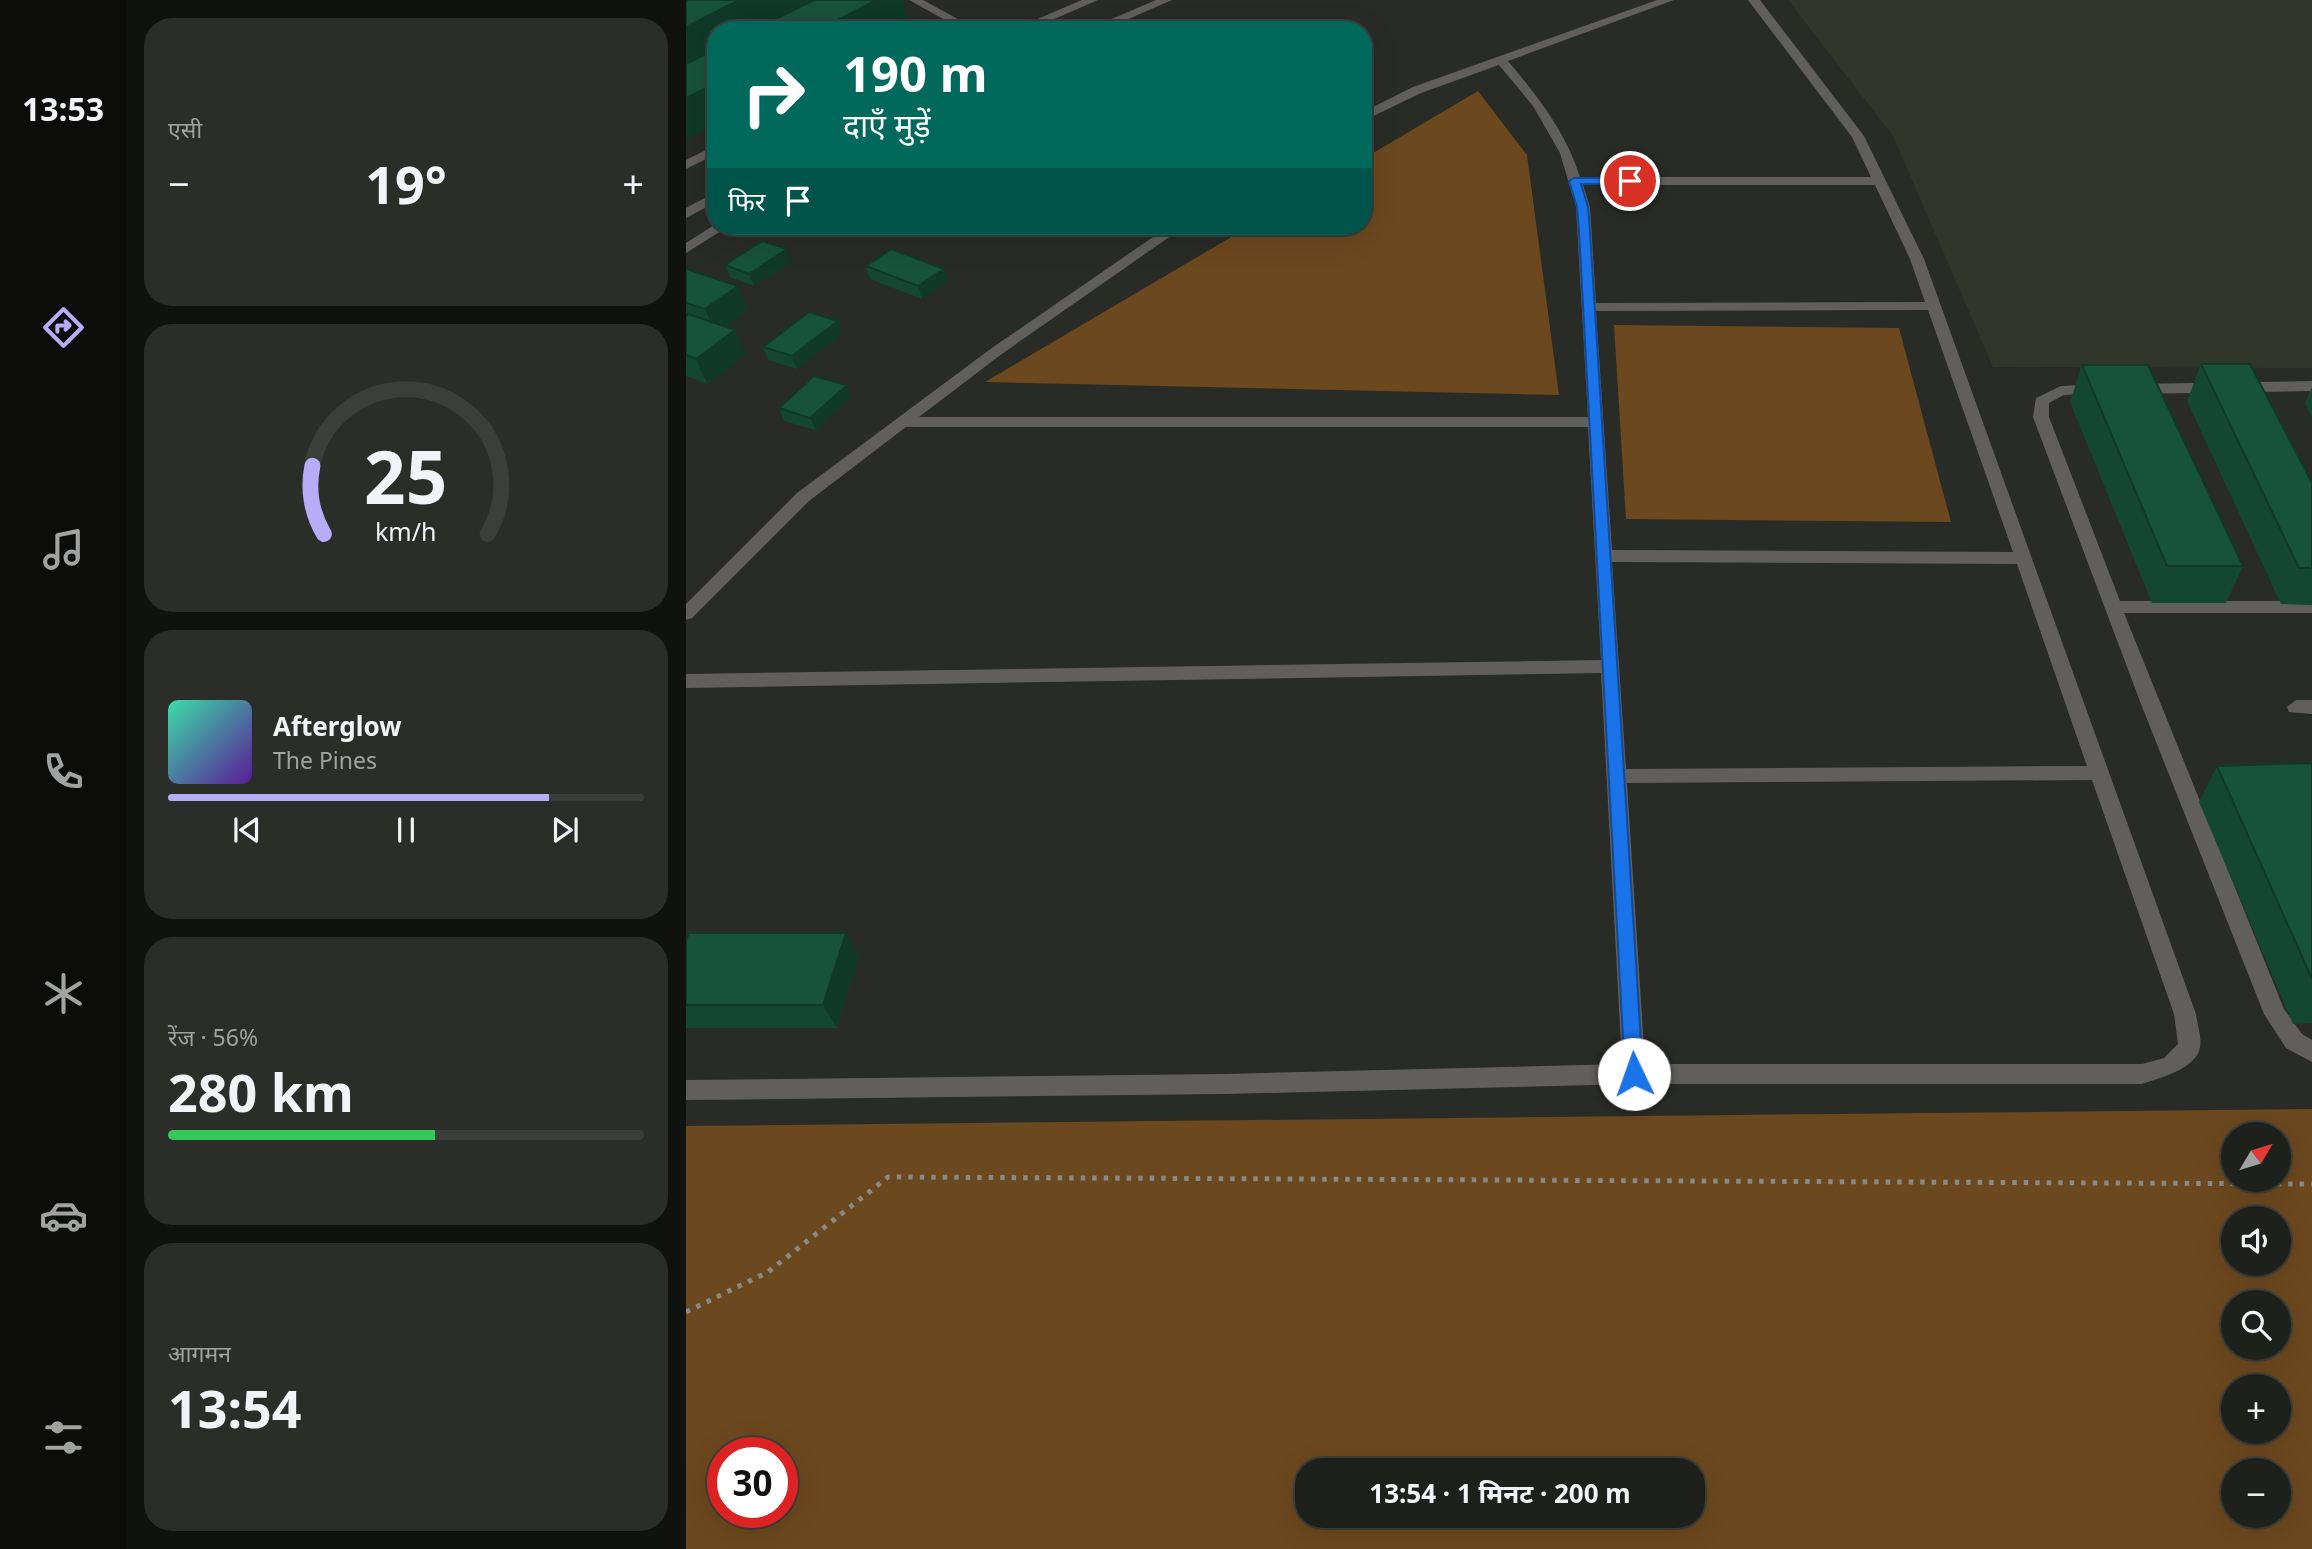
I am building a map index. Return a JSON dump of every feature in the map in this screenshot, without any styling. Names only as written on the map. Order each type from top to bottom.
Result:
[{"type":"street","points":[[915,0],[951,21]]},
{"type":"street","points":[[1040,21],[1092,0]]},
{"type":"street","points":[[1114,21],[1166,0]]},
{"type":"street","points":[[1372,112],[1417,90],[1668,0]]},
{"type":"street","points":[[686,1090],[1225,1084],[1634,1074],[2142,1074],[2171,1065],[2189,1047],[2185,1014],[1917,258],[1857,136],[1754,0]]},
{"type":"street","points":[[1501,60],[1538,105],[1566,153],[1583,207],[1634,1074]]},
{"type":"street","points":[[686,165],[707,154]]},
{"type":"street","points":[[1574,181],[1881,181]]},
{"type":"street","points":[[686,214],[707,201]]},
{"type":"street","points":[[686,249],[708,235]]},
{"type":"street","points":[[686,614],[803,497],[994,354],[1165,235]]},
{"type":"street","points":[[1589,307],[1934,306]]},
{"type":"street","points":[[2312,386],[2251,393],[2143,395],[2061,391],[2041,401],[2041,416],[2113,607],[2275,1014],[2294,1041],[2312,1052]]},
{"type":"street","points":[[902,422],[1597,422]]},
{"type":"street","points":[[1605,556],[2022,558]]},
{"type":"street","points":[[2113,607],[2312,607]]},
{"type":"street","points":[[686,681],[1612,667]]},
{"type":"street","points":[[1618,776],[2099,773]]},
{"type":"path","points":[[686,1312],[768,1272],[888,1177],[2312,1184]]},
{"type":"shaded area","points":[[1788,0],[2312,0],[2312,368],[1993,367],[1893,136]]},
{"type":"shaded area","points":[[1478,91],[1527,155],[1559,395],[985,382],[1235,235],[1372,235],[1372,154]]},
{"type":"shaded area","points":[[1614,325],[1899,328],[1951,522],[1626,519]]},
{"type":"shaded area","points":[[2312,1109],[2312,1549],[686,1549],[686,1126]]},
{"type":"building","points":[[686,0],[739,0],[686,27]]},
{"type":"building","points":[[814,0],[876,0],[836,21],[772,21]]},
{"type":"building","points":[[707,54],[707,88],[686,98],[686,64]]},
{"type":"building","points":[[762,241],[787,249],[749,274],[725,265]]},
{"type":"building","points":[[891,249],[944,269],[918,286],[866,266]]},
{"type":"building","points":[[686,269],[738,286],[705,309],[686,303]]},
{"type":"building","points":[[809,312],[838,321],[792,356],[763,347]]},
{"type":"building","points":[[688,314],[735,330],[696,359],[686,355]]},
{"type":"building","points":[[2201,364],[2250,364],[2312,483],[2312,568],[2299,568]]},
{"type":"building","points":[[2082,365],[2148,365],[2243,566],[2167,566]]},
{"type":"building","points":[[814,376],[847,385],[810,418],[779,408]]},
{"type":"building","points":[[2312,763],[2312,979],[2217,766]]},
{"type":"building","points":[[689,933],[846,933],[823,1005],[686,1005],[686,940]]},
{"type":"route","points":[[1630,181],[1574,181],[1583,207],[1609,611],[1634,1074]]}]
